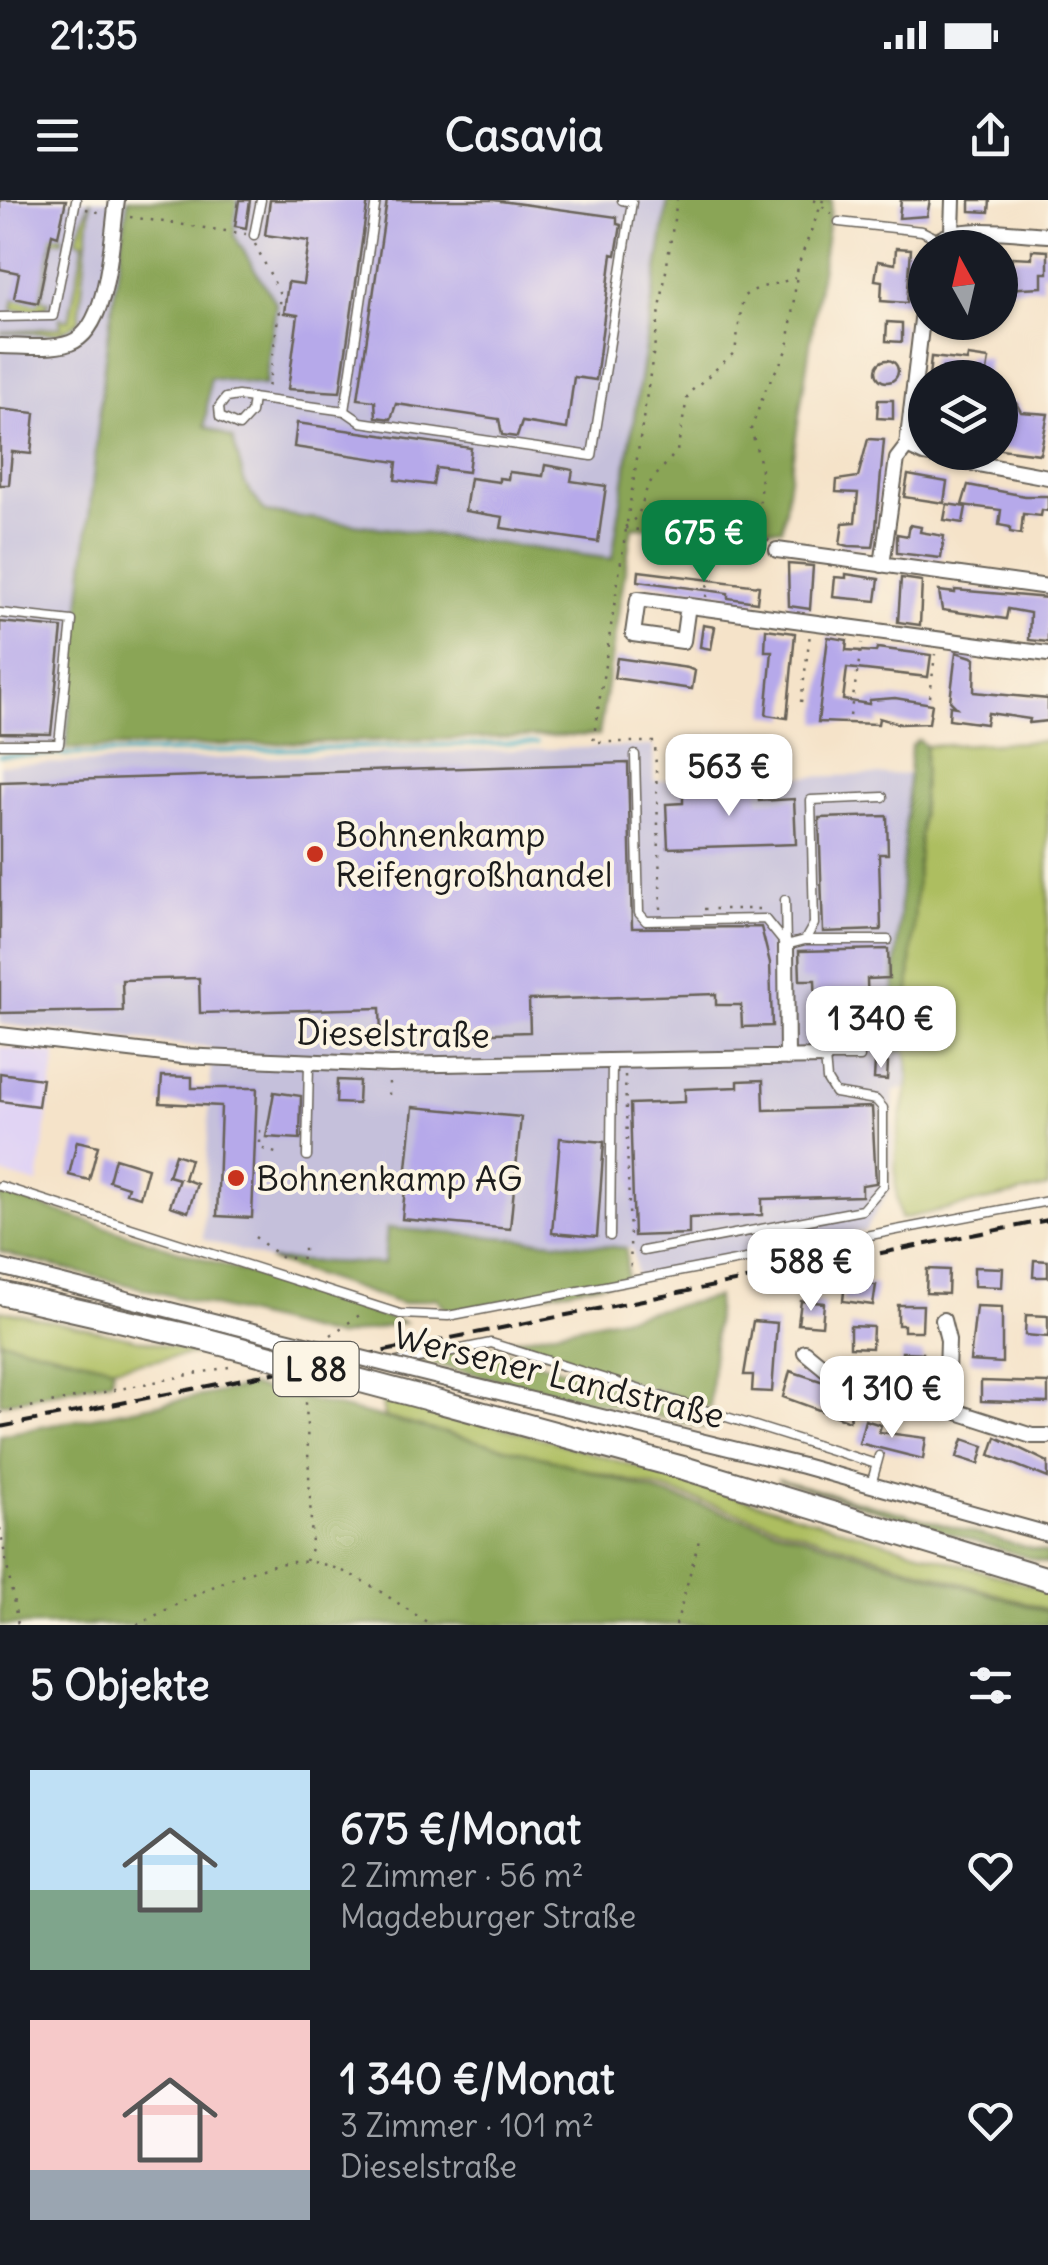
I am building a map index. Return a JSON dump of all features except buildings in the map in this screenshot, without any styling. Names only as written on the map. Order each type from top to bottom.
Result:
[{"type":"highway","name":"L 88","points":[[0,1293],[202,1339],[669,1464],[1048,1580]]},
{"type":"street","points":[[0,346],[72,349],[97,319],[116,200]]},
{"type":"street","points":[[952,230],[954,200]]},
{"type":"street","points":[[1018,233],[1048,234]]},
{"type":"street","points":[[882,565],[896,459],[908,446]]},
{"type":"street","points":[[1004,470],[1048,476]]},
{"type":"street","points":[[777,550],[1048,588]]},
{"type":"street","points":[[688,605],[1048,654]]},
{"type":"street","points":[[786,945],[787,1058]]},
{"type":"street","name":"Dieselstraße","points":[[0,1035],[182,1056],[490,1071],[618,1062],[824,1057]]},
{"type":"street","name":"Wersener Landstraße","points":[[0,1267],[872,1485],[1048,1534]]},
{"type":"street","points":[[943,1320],[948,1340],[946,1407]]},
{"type":"street","points":[[805,1352],[827,1370],[1032,1436],[1048,1436]]},
{"type":"lane","points":[[254,235],[261,200]]},
{"type":"lane","points":[[345,411],[376,200]]},
{"type":"lane","points":[[253,398],[252,412],[239,426],[220,417],[219,407],[226,398],[253,398],[345,411],[361,422],[592,456],[632,202],[622,200]]},
{"type":"lane","points":[[0,316],[53,316],[75,204]]},
{"type":"lane","points":[[839,222],[913,230]]},
{"type":"lane","points":[[0,613],[72,621],[58,744],[0,744]]},
{"type":"lane","points":[[634,755],[639,914],[646,920],[765,919],[786,945]]},
{"type":"lane","points":[[805,940],[814,924],[811,800],[883,798]]},
{"type":"lane","points":[[785,900],[786,945]]},
{"type":"lane","points":[[786,945],[805,940],[888,940]]},
{"type":"lane","points":[[643,1251],[862,1210],[883,1186],[883,1108],[876,1100],[835,1093],[827,1080],[824,1057],[860,1057]]},
{"type":"lane","points":[[610,1236],[618,1062]]},
{"type":"lane","points":[[306,1156],[309,1063]]},
{"type":"lane","name":"Wersener Landstraße","points":[[0,1186],[400,1314],[448,1316],[1048,1200]]},
{"type":"lane","points":[[315,1381],[491,1342],[877,1460],[872,1485]]},
{"type":"path","points":[[667,911],[659,902],[655,742],[593,742],[677,200]]},
{"type":"path","points":[[814,200],[822,202],[839,222]]},
{"type":"path","points":[[777,550],[759,527],[761,465],[751,430],[767,386],[788,350],[797,276],[822,202]]},
{"type":"path","points":[[75,204],[114,216],[254,235],[255,248],[281,296],[266,400]]},
{"type":"path","points":[[624,528],[638,516],[648,484],[677,451],[688,394],[735,352],[743,297],[754,288],[778,285],[797,276]]},
{"type":"path","points":[[624,528],[777,550]]},
{"type":"path","points":[[705,607],[713,538]]},
{"type":"path","points":[[801,702],[812,622]]},
{"type":"path","points":[[850,716],[864,629]]},
{"type":"path","points":[[930,697],[937,639]]},
{"type":"path","points":[[701,909],[752,906],[768,912]]},
{"type":"path","points":[[618,1062],[632,1283]]},
{"type":"path","points":[[389,1078],[389,1095]]},
{"type":"path","points":[[260,1130],[260,1148],[282,1155]]},
{"type":"path","points":[[256,1238],[282,1258],[304,1258],[304,1242]]},
{"type":"path","points":[[0,1413],[229,1367]]},
{"type":"path","points":[[306,1562],[312,1546],[306,1403],[315,1381]]},
{"type":"path","points":[[0,1528],[18,1625]]},
{"type":"path","points":[[676,1625],[698,1540]]},
{"type":"path","points":[[137,1625],[232,1579],[292,1560],[347,1575],[432,1625]]},
{"type":"shaded area","points":[[0,200],[128,200],[105,357],[66,749],[0,750]]},
{"type":"shaded area","points":[[239,200],[668,200],[613,559],[264,512],[245,484],[233,439],[205,427],[210,378],[265,385],[276,304],[234,235]]},
{"type":"shaded area","points":[[653,746],[654,781],[909,774],[890,1047],[897,1052],[905,1049],[911,1068],[909,1088],[894,1090],[890,1189],[865,1231],[637,1277],[633,1249],[387,1228],[384,1264],[269,1260],[203,1239],[212,1048],[0,1024],[0,765]]},
{"type":"shaded area","points":[[0,1047],[56,1054],[38,1184],[0,1173]]},
{"type":"green space","points":[[91,200],[79,321],[59,333],[0,333],[61,327],[60,318],[69,320],[84,242],[76,240]]},
{"type":"green space","points":[[128,200],[239,200],[234,235],[276,304],[265,385],[210,378],[205,426],[233,439],[245,484],[265,512],[612,559],[668,200],[832,200],[782,529],[632,527],[599,735],[66,749],[105,357]]},
{"type":"green space","points":[[15,227],[62,236],[62,241],[53,240],[41,299],[50,302],[43,310],[12,310],[14,298],[38,303]]},
{"type":"green space","points":[[919,740],[926,746],[905,1049],[897,1052],[890,1048],[911,746]]},
{"type":"green space","points":[[1048,741],[1048,1187],[901,1219],[896,1155],[909,1076],[905,1049],[926,746]]},
{"type":"green space","points":[[0,1193],[404,1323],[336,1337],[17,1257],[0,1251]]},
{"type":"green space","points":[[387,1228],[626,1248],[627,1279],[449,1312],[436,1298],[402,1304],[269,1260],[384,1264]]},
{"type":"green space","points":[[717,1297],[710,1408],[507,1341]]},
{"type":"green space","points":[[0,1310],[200,1353],[114,1367],[0,1340]]},
{"type":"green space","points":[[0,1340],[114,1367],[112,1380],[0,1404]]},
{"type":"green space","points":[[487,1345],[707,1418],[705,1428],[415,1360]]},
{"type":"green space","points":[[251,1386],[540,1456],[1048,1612],[1048,1625],[0,1625],[0,1435]]},
{"type":"green space","points":[[381,1396],[545,1439],[1048,1591],[1048,1610],[665,1490],[384,1417]]},
{"type":"green space","points":[[777,1479],[1048,1553],[1048,1564]]},
{"type":"waterway","points":[[0,756],[537,743]]},
{"type":"railway","points":[[0,1427],[1048,1220]]},
{"type":"place","name":"Bohnenkamp Reifengroßhandel","points":[[315,854]]},
{"type":"place","name":"Bohnenkamp AG","points":[[236,1178]]}]
